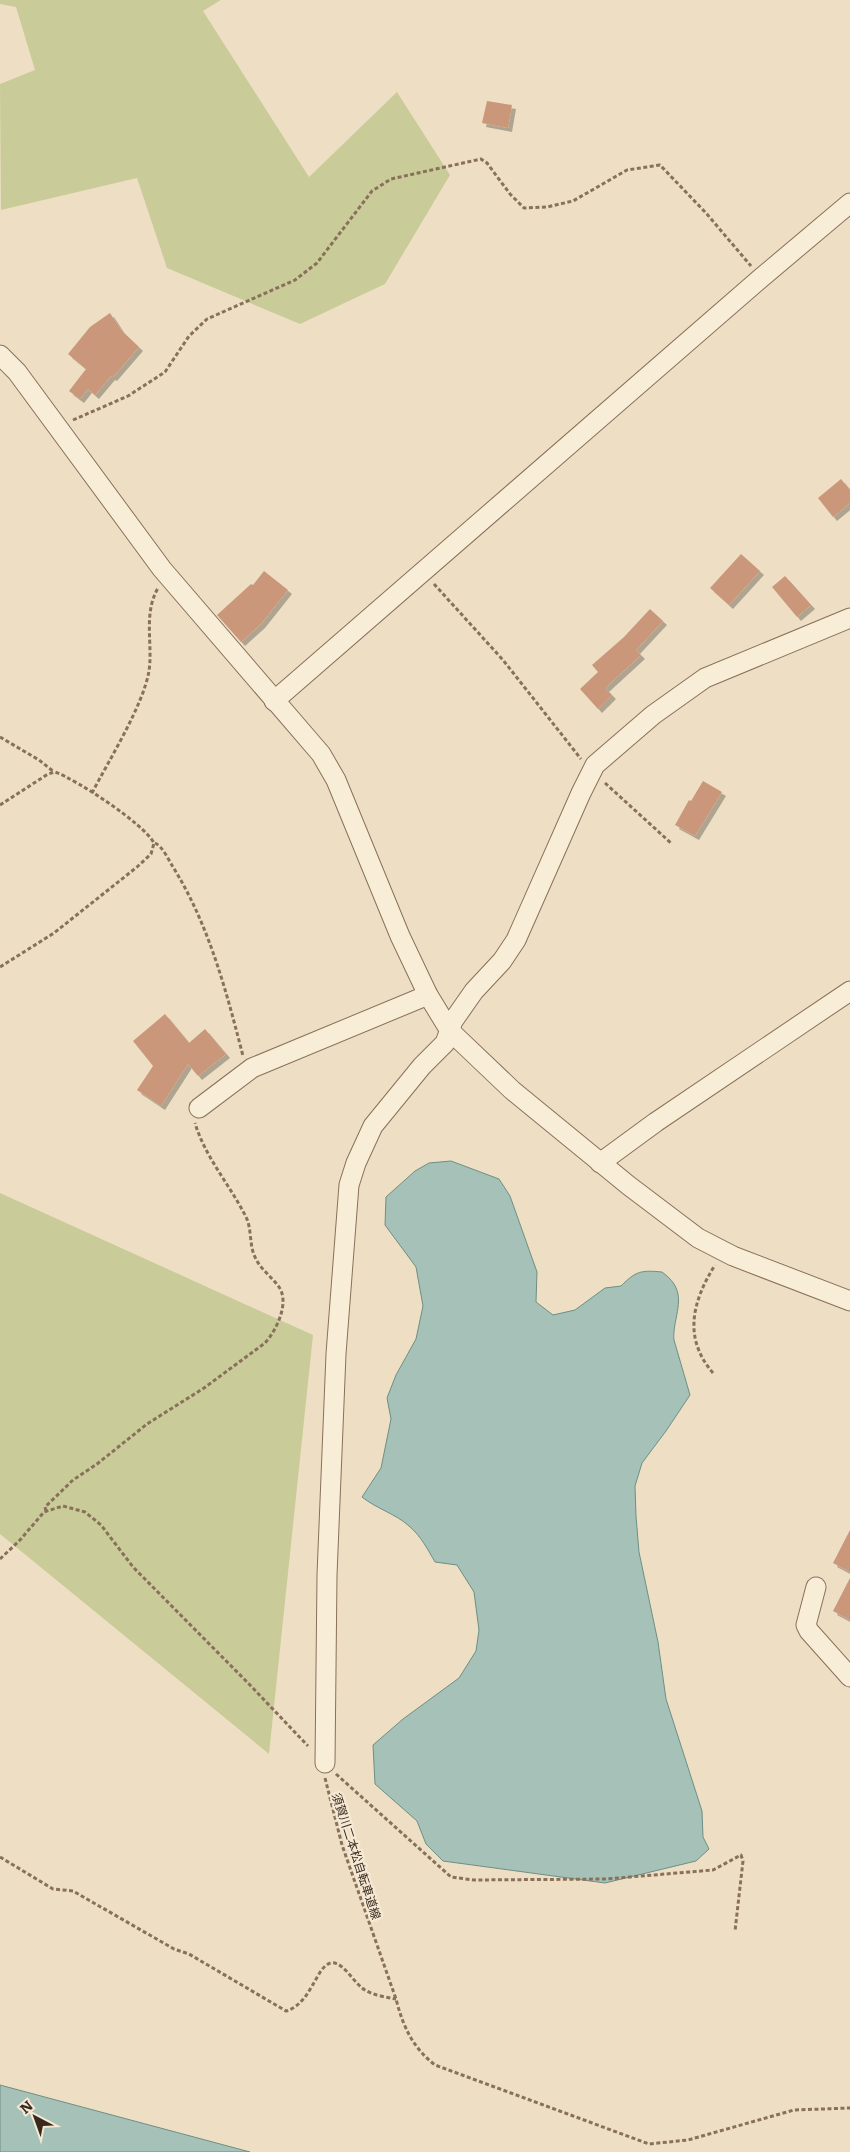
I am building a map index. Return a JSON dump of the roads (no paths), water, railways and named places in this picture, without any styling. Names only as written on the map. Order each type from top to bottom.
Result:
[{"type":"street","points":[[274,701],[761,278],[850,204]]},
{"type":"street","points":[[0,356],[17,372],[167,575],[321,754],[333,774],[400,936],[428,995],[450,1031],[512,1090],[600,1163],[698,1238],[724,1252],[850,1301]]},
{"type":"street","points":[[325,1763],[328,1575],[336,1354],[349,1185],[356,1163],[373,1126],[422,1066],[445,1043],[453,1020],[516,940],[591,771],[605,756],[653,715],[705,678],[850,618]]},
{"type":"street","points":[[600,1163],[656,1122],[850,991]]},
{"type":"street","points":[[199,1108],[247,1071],[428,995]]},
{"type":"street","points":[[816,1587],[806,1625],[809,1631],[850,1678]]}]
